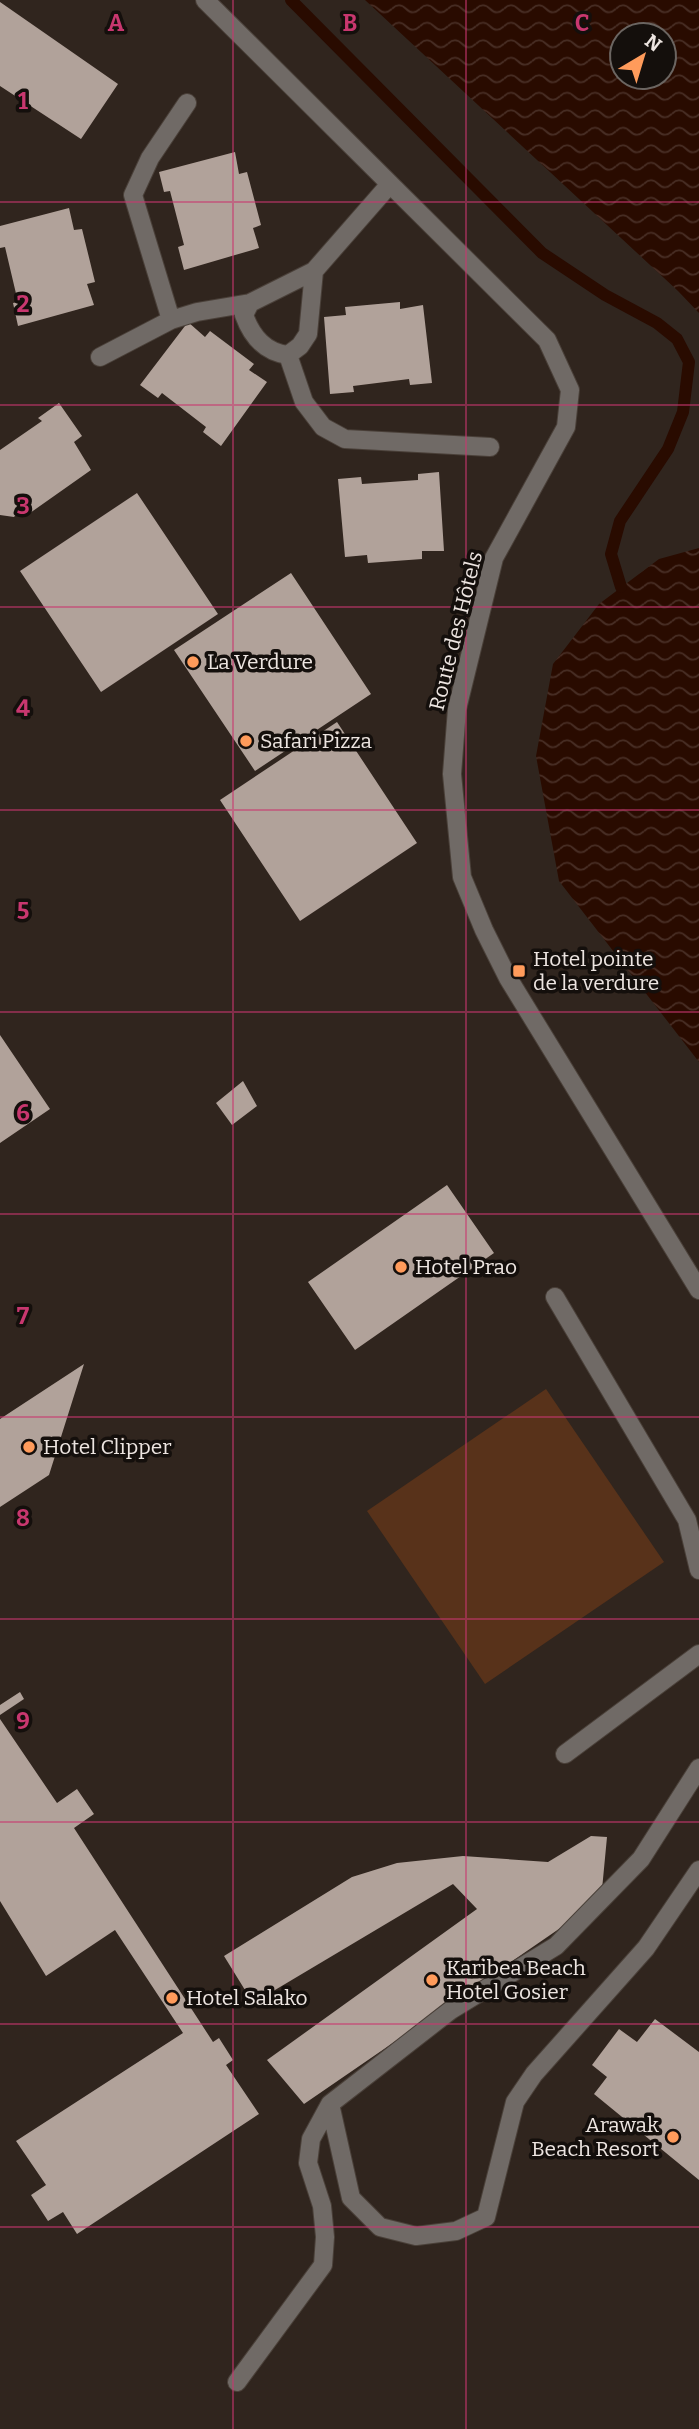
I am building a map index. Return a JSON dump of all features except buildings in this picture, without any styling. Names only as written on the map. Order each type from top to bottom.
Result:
[{"type":"street","name":"Route des Hôtels","points":[[205,0],[547,340],[570,390],[566,427],[494,558],[457,709],[452,774],[462,877],[508,978],[699,1290]]},
{"type":"street","points":[[172,320],[132,195],[150,158],[187,103]]},
{"type":"street","points":[[100,357],[172,320],[197,312],[250,303],[314,271],[390,184]]},
{"type":"street","points":[[250,303],[244,315],[250,333],[276,354],[288,355],[300,346],[308,334],[314,271]]},
{"type":"street","points":[[288,355],[304,402],[323,427],[345,439],[490,447]]},
{"type":"street","points":[[555,1297],[687,1520],[699,1570]]},
{"type":"street","points":[[565,1754],[699,1654]]},
{"type":"street","points":[[237,2382],[323,2265],[325,2237],[322,2206],[308,2163],[311,2139],[330,2104],[451,2010],[556,1946],[641,1859],[699,1768]]},
{"type":"street","points":[[330,2104],[351,2197],[380,2227],[416,2236],[456,2231],[486,2217],[515,2102],[534,2074],[646,1948],[699,1870]]},
{"type":"shaded area","points":[[546,1389],[664,1562],[485,1684],[367,1511]]},
{"type":"water","points":[[365,0],[699,0],[699,313],[678,291]]},
{"type":"water","points":[[699,548],[699,1062],[559,881],[536,756],[553,664],[599,604],[659,559]]},
{"type":"waterway","points":[[291,0],[542,253],[605,295],[657,323],[677,339],[689,362],[683,412],[668,449],[620,521],[611,554],[621,587]]},
{"type":"place","name":"La Verdure","points":[[193,662]]},
{"type":"place","name":"Safari Pizza","points":[[246,741]]},
{"type":"place","name":"Hotel pointe de la verdure","points":[[519,971]]},
{"type":"place","name":"Hotel Prao","points":[[401,1267]]},
{"type":"place","name":"Hotel Clipper","points":[[29,1447]]},
{"type":"place","name":"Karibea Beach Hotel Gosier","points":[[432,1980]]},
{"type":"place","name":"Hotel Salako","points":[[172,1998]]},
{"type":"place","name":"Arawak Beach Resort","points":[[673,2137]]}]
